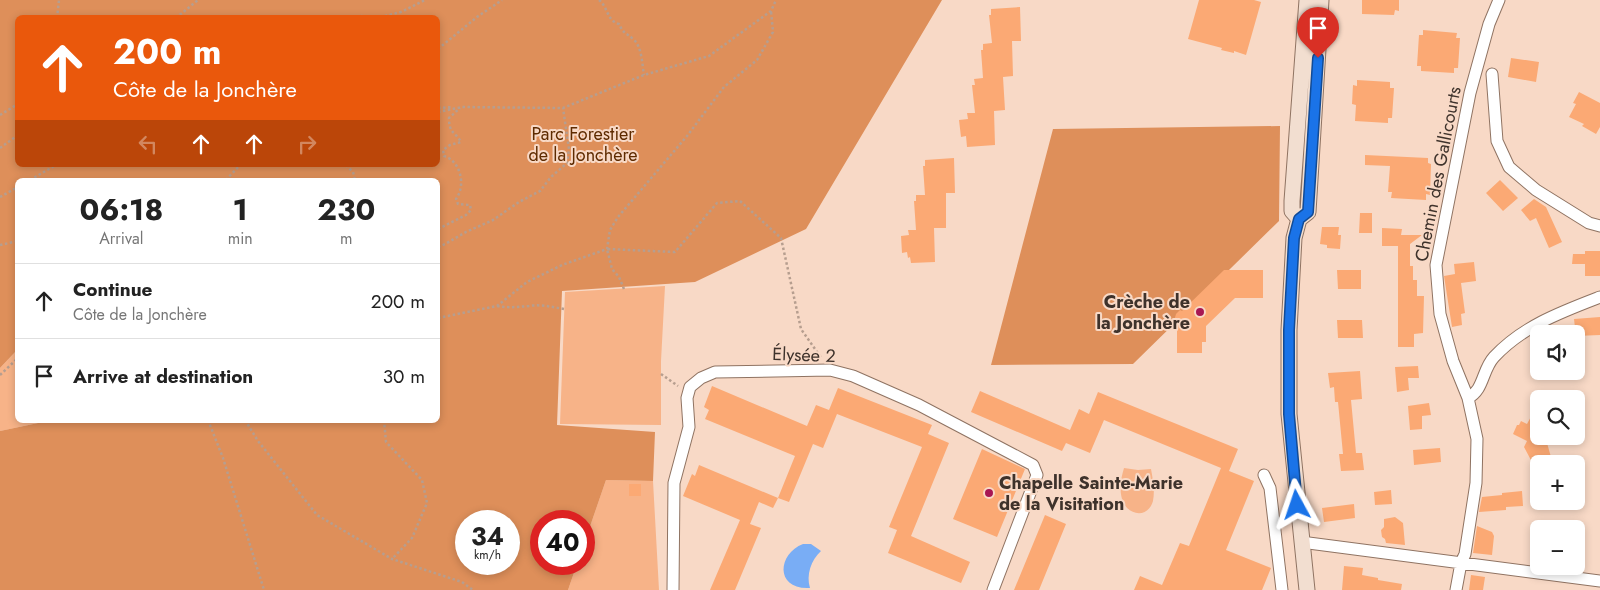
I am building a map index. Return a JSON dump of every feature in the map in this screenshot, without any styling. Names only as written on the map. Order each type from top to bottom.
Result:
[{"type":"street","points":[[1299,219],[1292,211],[1307,0]]},
{"type":"street","points":[[1307,590],[1289,414],[1289,330],[1294,238],[1299,219],[1308,212],[1321,0]]},
{"type":"street","name":"Chemin des Gallicourts","points":[[1456,590],[1461,563],[1465,554],[1476,483],[1477,439],[1468,398],[1452,361],[1440,314],[1436,265],[1470,93],[1488,24],[1499,0]]},
{"type":"street","points":[[1492,74],[1497,140],[1508,167],[1536,190],[1589,223],[1600,226]]},
{"type":"street","points":[[1468,398],[1476,394],[1492,360],[1510,341],[1542,321],[1600,297]]},
{"type":"street","name":"Élysée 2","points":[[688,393],[690,387],[701,378],[715,372],[830,370],[853,376],[919,405],[1033,466],[1037,475],[993,590]]},
{"type":"street","points":[[673,590],[674,484],[689,427],[688,393]]},
{"type":"street","points":[[1264,475],[1270,488],[1282,590]]},
{"type":"street","points":[[1301,542],[1600,581]]},
{"type":"path","points":[[57,15],[59,0]]},
{"type":"path","points":[[180,15],[198,0]]},
{"type":"path","points":[[389,15],[401,12],[425,0]]},
{"type":"path","points":[[440,47],[477,16],[502,0]]},
{"type":"path","points":[[599,0],[604,4],[614,23],[619,24],[623,34],[635,39],[640,50],[644,75]]},
{"type":"path","points":[[440,108],[563,108],[644,75],[709,56],[771,11],[776,0]]},
{"type":"path","points":[[624,289],[619,277],[612,269],[607,249],[610,230],[687,136],[724,87],[757,60],[773,32],[771,11]]},
{"type":"path","points":[[0,115],[15,106]]},
{"type":"path","points":[[440,112],[462,107]]},
{"type":"path","points":[[440,228],[466,215],[471,210],[470,205],[458,204],[456,199],[460,194],[462,180],[458,167],[451,158],[444,156],[443,150],[450,145],[461,142],[453,134],[449,126],[449,118],[462,107]]},
{"type":"path","points":[[440,246],[493,220],[519,202],[540,191],[551,177],[567,163],[569,150],[563,108]]},
{"type":"path","points":[[0,148],[15,137]]},
{"type":"path","points":[[33,178],[53,167]]},
{"type":"path","points":[[228,178],[238,167]]},
{"type":"path","points":[[348,167],[353,172],[354,178]]},
{"type":"path","points":[[0,197],[15,189]]},
{"type":"path","points":[[497,306],[527,282],[562,265],[607,249],[675,252],[717,203],[740,201],[781,238],[802,329],[830,370]]},
{"type":"path","points":[[0,245],[15,242]]},
{"type":"path","points":[[440,318],[497,306],[511,309],[548,305],[564,309]]},
{"type":"path","points":[[0,376],[15,361]]},
{"type":"path","points":[[660,374],[688,393]]},
{"type":"path","points":[[209,423],[223,458],[264,590]]},
{"type":"path","points":[[247,423],[258,441],[317,515],[392,559],[462,582],[473,590]]},
{"type":"path","points":[[384,423],[386,442],[422,480],[427,504],[412,538],[392,559]]},
{"type":"shaded area","points":[[665,286],[661,361],[661,425],[560,424],[565,292]]},
{"type":"shaded area","points":[[15,352],[15,423],[38,423],[0,431],[0,368]]},
{"type":"shaded area","points":[[1124,468],[1151,469],[1154,489],[1153,501],[1147,511],[1142,513],[1133,512],[1125,505],[1121,491]]},
{"type":"shaded area","points":[[606,480],[653,481],[659,590],[568,590],[573,575],[595,575],[595,512]]},
{"type":"green space","name":"Parc Forestier de la Jonchère","points":[[0,0],[942,0],[806,229],[695,282],[562,291],[557,425],[655,432],[653,481],[606,480],[595,512],[595,510],[530,510],[530,575],[573,575],[568,590],[0,590],[0,431],[38,423],[440,423],[440,178],[15,178],[15,352],[0,368]]},
{"type":"green space","points":[[1280,126],[1279,221],[1133,364],[991,365],[1053,129]]},
{"type":"water","points":[[803,544],[811,544],[821,551],[814,559],[810,568],[810,588],[799,587],[790,583],[786,578],[784,570],[788,555]]},
{"type":"building","points":[[1199,0],[1254,0],[1261,2],[1246,55],[1234,51],[1234,53],[1221,50],[1222,48],[1188,39]]},
{"type":"building","points":[[1362,0],[1399,0],[1399,11],[1395,10],[1394,15],[1362,14]]},
{"type":"building","points":[[1020,7],[1021,41],[1012,41],[1013,76],[1003,77],[1005,110],[994,111],[995,145],[967,147],[966,136],[961,137],[959,120],[968,119],[967,113],[975,113],[972,85],[975,85],[974,79],[983,78],[981,50],[983,50],[983,44],[992,43],[989,15],[991,15],[991,9]]},
{"type":"building","points":[[1423,30],[1457,33],[1456,38],[1460,38],[1458,68],[1454,68],[1454,73],[1421,71],[1421,66],[1417,66],[1419,35],[1423,35]]},
{"type":"building","points":[[1511,58],[1539,62],[1536,82],[1508,77]]},
{"type":"building","points":[[1357,80],[1390,82],[1390,88],[1394,88],[1392,118],[1388,118],[1388,123],[1355,121],[1356,105],[1352,104],[1353,85],[1357,86]]},
{"type":"building","points":[[1579,92],[1600,103],[1600,127],[1596,134],[1582,126],[1584,124],[1569,117],[1576,104],[1573,103]]},
{"type":"building","points":[[1365,155],[1428,158],[1428,163],[1431,164],[1430,195],[1426,194],[1426,200],[1391,198],[1392,192],[1388,192],[1390,166],[1365,165]]},
{"type":"building","points":[[954,158],[955,193],[946,193],[946,228],[934,228],[935,262],[911,263],[907,252],[902,253],[901,236],[909,235],[908,230],[916,230],[914,201],[916,201],[916,195],[925,195],[923,166],[925,166],[925,160]]},
{"type":"building","points":[[1500,180],[1518,198],[1503,211],[1486,193]]},
{"type":"building","points":[[1534,199],[1546,207],[1562,242],[1549,248],[1536,218],[1530,221],[1521,210]]},
{"type":"building","points":[[1360,213],[1372,213],[1372,233],[1359,233]]},
{"type":"building","points":[[1322,227],[1339,227],[1338,235],[1341,235],[1340,249],[1327,248],[1327,245],[1320,244]]},
{"type":"building","points":[[1382,228],[1402,229],[1401,235],[1422,235],[1410,244],[1410,266],[1413,266],[1413,280],[1417,280],[1417,296],[1424,296],[1423,333],[1414,334],[1414,347],[1398,347],[1398,246],[1382,246]]},
{"type":"building","points":[[1585,251],[1600,251],[1600,276],[1585,276],[1585,264],[1572,264],[1573,254],[1585,254]]},
{"type":"building","points":[[1474,262],[1476,281],[1461,283],[1465,313],[1461,314],[1462,325],[1452,327],[1444,276],[1455,274],[1454,264]]},
{"type":"building","name":"Crèche de la Jonchère","points":[[1224,270],[1263,270],[1263,298],[1235,298],[1206,326],[1206,342],[1202,342],[1202,353],[1177,353],[1177,323],[1174,321],[1176,314],[1180,310],[1182,311]]},
{"type":"building","points":[[1337,270],[1361,270],[1361,289],[1338,289]]},
{"type":"building","points":[[1600,317],[1600,335],[1585,336],[1585,325],[1575,325],[1574,319]]},
{"type":"building","points":[[1337,320],[1362,320],[1363,338],[1338,338]]},
{"type":"building","points":[[1418,366],[1419,378],[1408,378],[1409,390],[1397,392],[1395,367]]},
{"type":"building","points":[[1360,371],[1362,399],[1351,400],[1356,453],[1362,453],[1364,470],[1341,471],[1339,454],[1343,454],[1338,402],[1335,402],[1334,387],[1330,388],[1328,373]]},
{"type":"building","points":[[712,386],[807,426],[816,405],[829,410],[838,388],[932,425],[928,434],[949,443],[911,536],[970,562],[961,583],[888,553],[897,530],[889,527],[922,447],[837,414],[823,448],[813,444],[789,502],[778,498],[795,456],[705,419],[709,410],[704,407]]},
{"type":"building","points":[[980,391],[1070,430],[1079,409],[1089,414],[1098,392],[1238,449],[1229,471],[1254,481],[1226,550],[1271,568],[1262,590],[1134,590],[1140,576],[1162,585],[1180,543],[1189,546],[1221,468],[1104,420],[1090,453],[1066,443],[1062,451],[971,412]]},
{"type":"building","points":[[1429,403],[1431,415],[1422,416],[1422,429],[1410,430],[1408,406]]},
{"type":"building","points":[[1530,418],[1530,445],[1548,445],[1550,455],[1530,455],[1530,458],[1524,447],[1527,441],[1513,434],[1521,421],[1527,424]]},
{"type":"building","points":[[1440,448],[1441,462],[1414,465],[1413,450]]},
{"type":"building","name":"Chapelle Sainte-Marie de la Visitation","points":[[982,449],[1025,469],[997,537],[953,519]]},
{"type":"building","points":[[699,465],[778,498],[773,508],[759,502],[750,524],[761,528],[735,590],[710,590],[740,520],[683,496],[692,474],[695,476]]},
{"type":"building","points":[[629,484],[641,484],[641,496],[629,496]]},
{"type":"building","points":[[1391,490],[1392,504],[1375,505],[1374,492]]},
{"type":"building","points":[[1522,491],[1523,506],[1506,507],[1506,510],[1479,512],[1482,497]]},
{"type":"building","points":[[1354,504],[1355,518],[1324,522],[1322,508]]},
{"type":"building","points":[[1045,515],[1066,524],[1039,590],[1014,590]]},
{"type":"building","points":[[1395,517],[1403,523],[1405,545],[1386,543],[1382,537],[1381,530],[1384,527],[1384,519]]},
{"type":"building","points":[[1477,526],[1492,532],[1494,536],[1492,555],[1473,553]]},
{"type":"building","points":[[1344,566],[1363,568],[1362,575],[1402,584],[1401,590],[1342,590]]},
{"type":"building","points":[[1471,575],[1485,577],[1483,590],[1469,590]]},
{"type":"place","name":"Crèche de la Jonchère","points":[[1200,312]]},
{"type":"place","name":"Chapelle Sainte-Marie de la Visitation","points":[[989,493]]},
{"type":"route","points":[[1297,505],[1289,414],[1289,330],[1294,238],[1299,219],[1308,212],[1318,58]]}]
